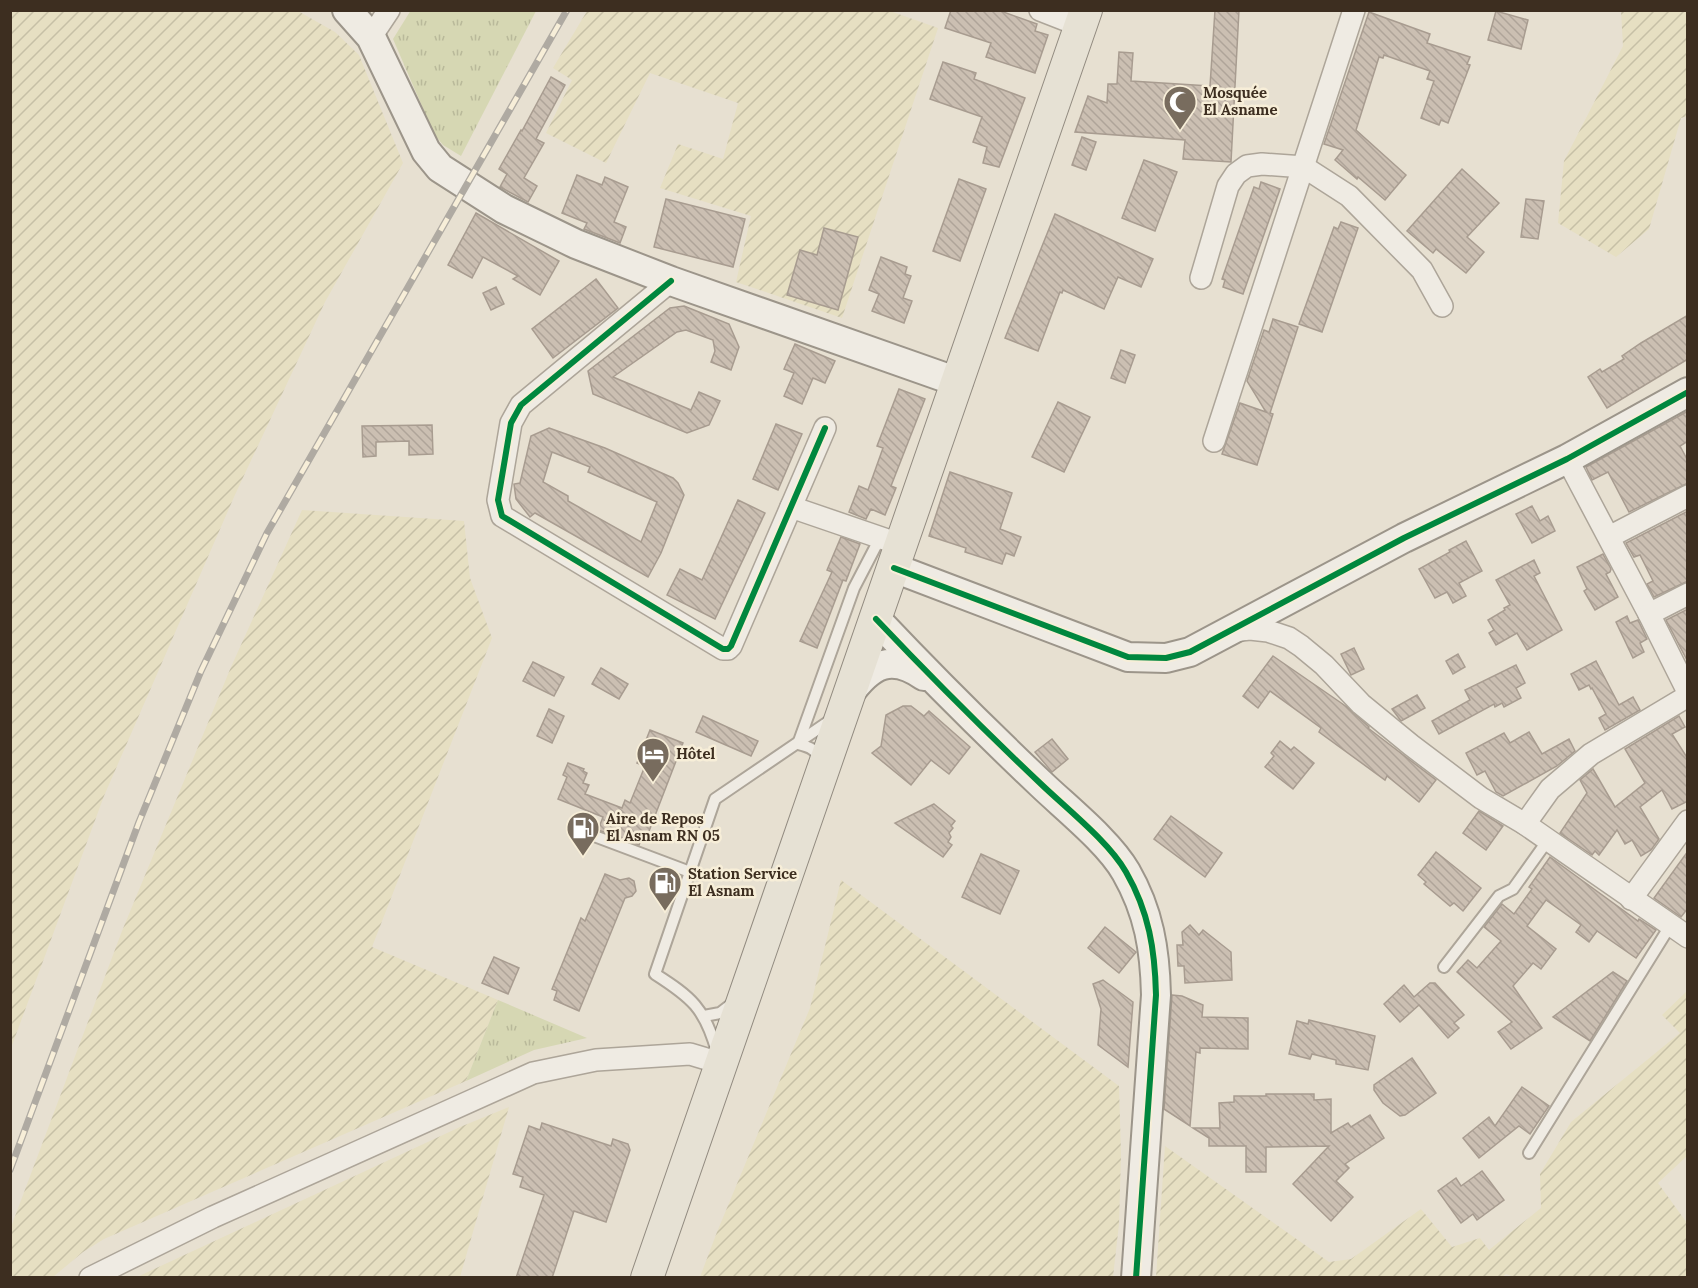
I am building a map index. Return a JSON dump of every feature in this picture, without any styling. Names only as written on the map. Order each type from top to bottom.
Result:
[{"type":"main road","points":[[647,1278],[876,619],[892,550],[958,382],[1084,18]]},
{"type":"street","points":[[347,10],[371,37],[426,150],[440,168],[504,209],[566,239],[671,281],[958,382]]},
{"type":"street","points":[[371,37],[388,10]]},
{"type":"street","points":[[1040,10],[1084,18]]},
{"type":"street","points":[[1214,441],[1354,10]]},
{"type":"street","points":[[1201,278],[1228,186],[1236,174],[1247,166],[1262,164],[1304,167],[1349,196],[1422,270],[1442,306]]},
{"type":"street","points":[[671,281],[521,405],[511,423],[505,456],[498,500],[502,516],[723,649],[728,649],[825,429]]},
{"type":"street","points":[[791,507],[1128,657],[1166,658],[1190,652],[1404,538],[1567,459],[1688,392]]},
{"type":"street","points":[[1525,824],[1550,789],[1592,754],[1688,694],[1649,614],[1567,459]]},
{"type":"street","points":[[1609,537],[1688,496]]},
{"type":"street","points":[[1289,638],[1284,626],[1284,617],[1288,605],[1298,594]]},
{"type":"street","points":[[1649,614],[1688,594]]},
{"type":"street","points":[[876,619],[939,685],[1096,835],[1125,870],[1139,899],[1150,932],[1155,965],[1156,995],[1136,1278]]},
{"type":"street","points":[[1227,632],[1250,629],[1268,631],[1289,638],[1324,665],[1361,704],[1481,798],[1525,824],[1679,931]]},
{"type":"street","points":[[846,703],[859,680],[873,669],[886,663],[902,663],[939,685]]},
{"type":"street","points":[[1631,899],[1688,821]]},
{"type":"street","points":[[90,1278],[213,1217],[533,1073],[596,1060],[690,1054],[720,1063]]},
{"type":"lane","points":[[798,744],[854,588],[892,550]]},
{"type":"lane","points":[[720,1063],[704,1016],[685,994],[655,974],[690,872],[716,799],[798,744],[846,703]]},
{"type":"lane","points":[[798,744],[811,747],[817,754],[823,770]]},
{"type":"lane","points":[[573,828],[690,872]]},
{"type":"lane","points":[[1444,967],[1499,896],[1513,889],[1548,840]]},
{"type":"lane","points":[[1529,1152],[1679,931]]},
{"type":"lane","points":[[704,1016],[720,1013],[732,1005],[747,987]]},
{"type":"shaded area","points":[[11,10],[298,11],[335,32],[359,55],[403,163],[325,302],[234,497],[104,796],[11,1048]]},
{"type":"shaded area","points":[[587,11],[890,11],[938,28],[842,318],[736,282],[751,216],[660,188],[678,144],[723,159],[738,103],[650,73],[606,163],[546,133],[572,80],[553,68]]},
{"type":"shaded area","points":[[1621,11],[1687,11],[1688,116],[1681,118],[1649,229],[1616,257],[1558,223],[1564,161],[1623,46]]},
{"type":"shaded area","points":[[302,510],[464,521],[470,578],[492,638],[372,947],[498,1000],[466,1081],[104,1239],[83,1252],[53,1277],[11,1277],[11,1227],[122,931],[231,667]]},
{"type":"shaded area","points":[[841,880],[1119,1086],[1121,1155],[1119,1224],[1113,1277],[700,1277],[810,1008]]},
{"type":"shaded area","points":[[1687,991],[1687,1156],[1658,1183],[1687,1223],[1687,1277],[1517,1278],[1506,1274],[1501,1278],[1156,1277],[1165,1146],[1329,1262],[1351,1259],[1421,1209],[1452,1247],[1480,1238],[1489,1250],[1541,1208],[1540,1174],[1571,1122],[1680,1033],[1662,1015]]},
{"type":"shaded area","points":[[509,1107],[460,1277],[137,1277],[460,1127]]},
{"type":"green space","points":[[411,10],[536,11],[461,156],[443,145],[434,134],[393,39]]},
{"type":"green space","points":[[498,1000],[587,1038],[534,1050],[466,1081]]},
{"type":"building","points":[[951,10],[998,10],[1037,24],[1035,31],[1048,35],[1035,73],[986,57],[991,43],[945,28]]},
{"type":"building","points":[[1215,10],[1239,10],[1231,162],[1183,159],[1185,140],[1075,132],[1088,96],[1107,103],[1108,84],[1117,84],[1119,52],[1133,53],[1131,81],[1210,86]]},
{"type":"building","points":[[1496,11],[1528,20],[1521,49],[1488,40]]},
{"type":"building","points":[[1369,12],[1430,34],[1427,43],[1470,57],[1467,64],[1470,65],[1448,123],[1441,120],[1439,125],[1421,118],[1434,81],[1427,79],[1430,71],[1384,55],[1383,58],[1379,57],[1356,130],[1406,175],[1385,200],[1335,160],[1343,150],[1324,144]]},
{"type":"building","points":[[943,62],[976,73],[974,79],[1025,98],[999,167],[983,163],[987,147],[973,142],[982,117],[930,99]]},
{"type":"building","points":[[551,77],[565,85],[536,139],[544,143],[524,178],[537,186],[528,202],[500,187],[507,174],[499,169]]},
{"type":"building","points":[[1082,137],[1096,142],[1086,170],[1072,165]]},
{"type":"building","points":[[1144,160],[1177,172],[1155,231],[1122,218]]},
{"type":"building","points":[[1462,169],[1499,203],[1467,237],[1484,252],[1466,273],[1436,249],[1433,253],[1407,231]]},
{"type":"building","points":[[577,175],[602,185],[605,177],[628,187],[614,222],[626,227],[620,243],[584,229],[587,223],[562,213]]},
{"type":"building","points":[[959,179],[986,189],[960,261],[933,251]]},
{"type":"building","points":[[1261,182],[1280,189],[1243,294],[1223,287],[1225,280],[1222,279],[1254,187],[1259,189]]},
{"type":"building","points":[[666,199],[745,219],[733,267],[654,247]]},
{"type":"building","points":[[1526,199],[1544,201],[1538,239],[1521,237]]},
{"type":"building","points":[[476,213],[559,261],[540,295],[513,279],[518,276],[483,257],[472,278],[448,265]]},
{"type":"building","points":[[1055,214],[1153,259],[1141,287],[1118,277],[1104,309],[1063,290],[1062,293],[1060,292],[1038,351],[1005,338]]},
{"type":"building","points":[[1341,222],[1358,228],[1322,332],[1299,324],[1334,227],[1338,229]]},
{"type":"building","points":[[824,228],[858,237],[838,310],[787,295],[800,250],[817,255]]},
{"type":"building","points":[[881,257],[907,267],[905,274],[911,276],[903,298],[912,301],[904,323],[872,311],[879,294],[869,290]]},
{"type":"building","points":[[596,279],[618,308],[553,358],[532,329]]},
{"type":"building","points":[[496,287],[504,304],[491,310],[483,293]]},
{"type":"building","points":[[684,306],[729,324],[739,347],[731,370],[711,362],[715,351],[713,340],[686,330],[677,332],[613,377],[691,410],[699,392],[720,401],[709,425],[687,433],[593,394],[588,371],[670,308]]},
{"type":"building","points":[[1688,315],[1688,359],[1607,408],[1588,377],[1624,359],[1622,356]]},
{"type":"building","points":[[1273,319],[1298,327],[1270,413],[1273,414],[1257,465],[1222,454],[1240,403],[1266,412],[1247,381],[1264,330],[1269,332]]},
{"type":"building","points":[[795,344],[835,361],[825,383],[813,378],[802,404],[784,396],[794,373],[784,369]]},
{"type":"building","points":[[1121,350],[1135,355],[1125,383],[1111,378]]},
{"type":"building","points":[[899,389],[925,399],[891,486],[896,488],[885,515],[871,509],[866,519],[849,512],[859,486],[868,490],[883,448],[877,446]]},
{"type":"building","points":[[1058,402],[1090,417],[1064,472],[1032,457]]},
{"type":"building","points":[[1688,411],[1688,441],[1680,446],[1688,461],[1688,483],[1629,512],[1608,472],[1592,480],[1586,467]]},
{"type":"building","points":[[776,424],[802,434],[778,490],[753,479]]},
{"type":"building","points":[[432,425],[433,454],[409,455],[409,441],[376,442],[376,456],[363,457],[362,426]]},
{"type":"building","points":[[549,428],[605,448],[673,478],[678,483],[684,495],[661,553],[648,577],[535,513],[530,517],[516,499],[514,484],[520,483],[531,436]],"holes":[[[552,452],[590,467],[588,472],[657,502],[641,542],[568,501],[568,496],[543,482]]]},
{"type":"building","points":[[950,472],[1012,493],[1000,529],[1021,537],[1014,556],[1006,553],[1002,564],[965,552],[966,548],[929,536]]},
{"type":"building","points":[[738,500],[765,513],[715,619],[667,595],[680,569],[702,580]]},
{"type":"building","points":[[1532,506],[1540,521],[1548,516],[1555,531],[1532,543],[1516,514]]},
{"type":"building","points":[[1688,511],[1688,581],[1654,597],[1647,584],[1653,581],[1640,555],[1634,557],[1626,543]]},
{"type":"building","points":[[841,537],[860,544],[846,581],[843,580],[817,648],[800,641],[832,572],[827,570]]},
{"type":"building","points":[[1466,541],[1482,571],[1459,583],[1466,596],[1453,603],[1447,592],[1435,598],[1419,569]]},
{"type":"building","points":[[1603,554],[1611,569],[1606,574],[1618,597],[1595,610],[1584,591],[1587,589],[1577,567]]},
{"type":"building","points":[[1534,560],[1540,573],[1534,576],[1562,630],[1527,650],[1517,633],[1496,645],[1489,633],[1494,630],[1488,620],[1510,605],[1496,580]]},
{"type":"building","points":[[1688,609],[1688,662],[1666,620]]},
{"type":"building","points":[[1627,616],[1630,623],[1638,620],[1647,639],[1640,643],[1644,652],[1633,658],[1616,622]]},
{"type":"building","points":[[1354,648],[1364,669],[1351,675],[1341,654]]},
{"type":"building","points":[[1458,654],[1465,667],[1453,674],[1446,661]]},
{"type":"building","points":[[1273,656],[1347,707],[1368,728],[1436,780],[1419,802],[1387,776],[1385,780],[1319,732],[1321,728],[1270,691],[1258,708],[1243,696]]},
{"type":"building","points":[[1596,661],[1619,705],[1633,697],[1640,710],[1605,730],[1599,718],[1606,714],[1592,688],[1589,685],[1579,690],[1571,674]]},
{"type":"building","points":[[533,662],[564,677],[554,696],[523,681]]},
{"type":"building","points":[[1516,665],[1525,683],[1516,688],[1521,698],[1504,707],[1502,703],[1495,707],[1494,704],[1439,734],[1432,721],[1470,700],[1465,690]]},
{"type":"building","points":[[601,668],[628,684],[619,699],[592,684]]},
{"type":"building","points":[[1417,695],[1425,708],[1401,721],[1392,709]]},
{"type":"building","points":[[903,706],[911,706],[924,716],[929,711],[970,747],[949,774],[931,760],[911,785],[872,753],[881,746],[886,715]]},
{"type":"building","points":[[549,709],[564,716],[552,743],[537,736]]},
{"type":"building","points":[[703,716],[758,741],[751,756],[696,732]]},
{"type":"building","points":[[1679,716],[1685,727],[1672,734],[1688,759],[1688,801],[1672,809],[1662,790],[1640,807],[1659,839],[1651,850],[1641,856],[1632,840],[1625,844],[1617,830],[1599,855],[1595,851],[1592,855],[1560,833],[1587,793],[1580,780],[1593,769],[1615,807],[1645,783],[1625,749]]},
{"type":"building","name":"Hôtel","points":[[650,730],[683,743],[646,839],[642,837],[639,845],[598,830],[603,817],[558,799],[567,777],[563,775],[568,763],[584,769],[583,771],[587,773],[583,783],[589,785],[585,794],[622,808],[625,800],[630,803],[645,766],[637,763]]},
{"type":"building","points":[[1529,732],[1542,754],[1569,739],[1575,751],[1557,766],[1503,796],[1496,792],[1485,771],[1477,775],[1466,753],[1504,733],[1510,743]]},
{"type":"building","points":[[1052,739],[1068,759],[1052,772],[1035,752]]},
{"type":"building","points":[[1280,741],[1291,750],[1294,747],[1314,763],[1293,789],[1265,767],[1274,756],[1271,753]]},
{"type":"building","points":[[934,804],[955,821],[949,833],[951,837],[948,842],[952,845],[943,857],[895,823]]},
{"type":"building","points":[[1479,811],[1503,826],[1486,850],[1463,833]]},
{"type":"building","points":[[1171,816],[1222,853],[1205,877],[1154,839]]},
{"type":"building","points":[[1688,851],[1688,908],[1681,917],[1654,898]]},
{"type":"building","points":[[1436,852],[1481,888],[1463,911],[1454,903],[1450,906],[1424,884],[1426,882],[1418,875]]},
{"type":"building","points":[[981,854],[1019,871],[1000,914],[962,897]]},
{"type":"building","points":[[1550,857],[1638,921],[1639,919],[1656,930],[1636,958],[1597,931],[1589,942],[1576,932],[1581,925],[1546,900],[1527,926],[1556,949],[1541,969],[1533,963],[1513,986],[1542,1028],[1511,1049],[1498,1032],[1512,1022],[1457,972],[1468,960],[1477,968],[1501,941],[1484,927],[1502,904],[1514,914],[1532,889],[1529,887]]},
{"type":"building","points":[[605,874],[620,880],[629,878],[634,881],[636,891],[632,896],[625,898],[579,1011],[554,1000],[557,991],[552,989],[581,918],[585,921]]},
{"type":"building","points":[[1190,925],[1199,935],[1203,930],[1231,952],[1232,980],[1185,983],[1184,966],[1178,966],[1177,945],[1183,945],[1182,932]]},
{"type":"building","points":[[1105,927],[1136,952],[1119,973],[1088,948]]},
{"type":"building","points":[[494,957],[519,968],[508,994],[482,983]]},
{"type":"building","points":[[1613,972],[1627,981],[1590,1041],[1553,1017]]},
{"type":"building","points":[[1103,980],[1133,1002],[1128,1067],[1098,1045],[1101,1009],[1093,984]]},
{"type":"building","points":[[1430,983],[1435,983],[1464,1015],[1454,1023],[1459,1028],[1448,1038],[1419,1005],[1400,1022],[1384,1004],[1404,985],[1414,997]]},
{"type":"building","points":[[1172,995],[1182,996],[1203,1005],[1202,1017],[1248,1018],[1248,1049],[1200,1048],[1200,1053],[1196,1052],[1190,1126],[1164,1109]]},
{"type":"building","points":[[1309,1020],[1375,1036],[1368,1070],[1336,1064],[1336,1060],[1312,1054],[1310,1059],[1289,1054],[1297,1021],[1308,1024]]},
{"type":"building","points":[[1412,1058],[1436,1093],[1405,1115],[1400,1116],[1383,1103],[1374,1090],[1374,1085]]},
{"type":"building","points":[[1522,1087],[1549,1106],[1530,1134],[1519,1126],[1479,1158],[1463,1138],[1489,1117],[1495,1126]]},
{"type":"building","points":[[1266,1094],[1314,1094],[1314,1100],[1331,1099],[1331,1133],[1348,1123],[1351,1127],[1370,1115],[1384,1138],[1345,1164],[1349,1168],[1336,1181],[1353,1197],[1331,1221],[1293,1184],[1329,1146],[1266,1147],[1266,1172],[1246,1172],[1246,1146],[1209,1146],[1209,1138],[1193,1128],[1220,1128],[1219,1103],[1234,1102],[1234,1096],[1266,1096]]},
{"type":"building","points":[[542,1123],[611,1146],[613,1139],[628,1144],[630,1150],[606,1222],[574,1211],[552,1278],[516,1278],[544,1195],[520,1187],[523,1177],[513,1174],[529,1126],[540,1130]]},
{"type":"building","points":[[1482,1171],[1504,1200],[1477,1220],[1473,1214],[1461,1223],[1438,1191],[1456,1178],[1461,1186]]},
{"type":"railway","points":[[10,1170],[139,822],[201,671],[267,533],[567,10]]},
{"type":"cycle path","points":[[671,281],[521,405],[511,423],[498,500],[502,516],[723,649],[728,649],[825,428]]},
{"type":"cycle path","points":[[894,568],[1128,657],[1166,658],[1190,652],[1404,538],[1567,459],[1688,392]]},
{"type":"cycle path","points":[[876,619],[936,682],[1098,837],[1126,872],[1140,902],[1152,947],[1156,995],[1136,1278]]},
{"type":"place","name":"Mosquée El Asname","points":[[1180,131]]},
{"type":"place","name":"Hôtel","points":[[653,783]]},
{"type":"place","name":"Aire de Repos El Asnam RN 05","points":[[583,857]]},
{"type":"place","name":"Station Service El Asnam","points":[[665,912]]}]
